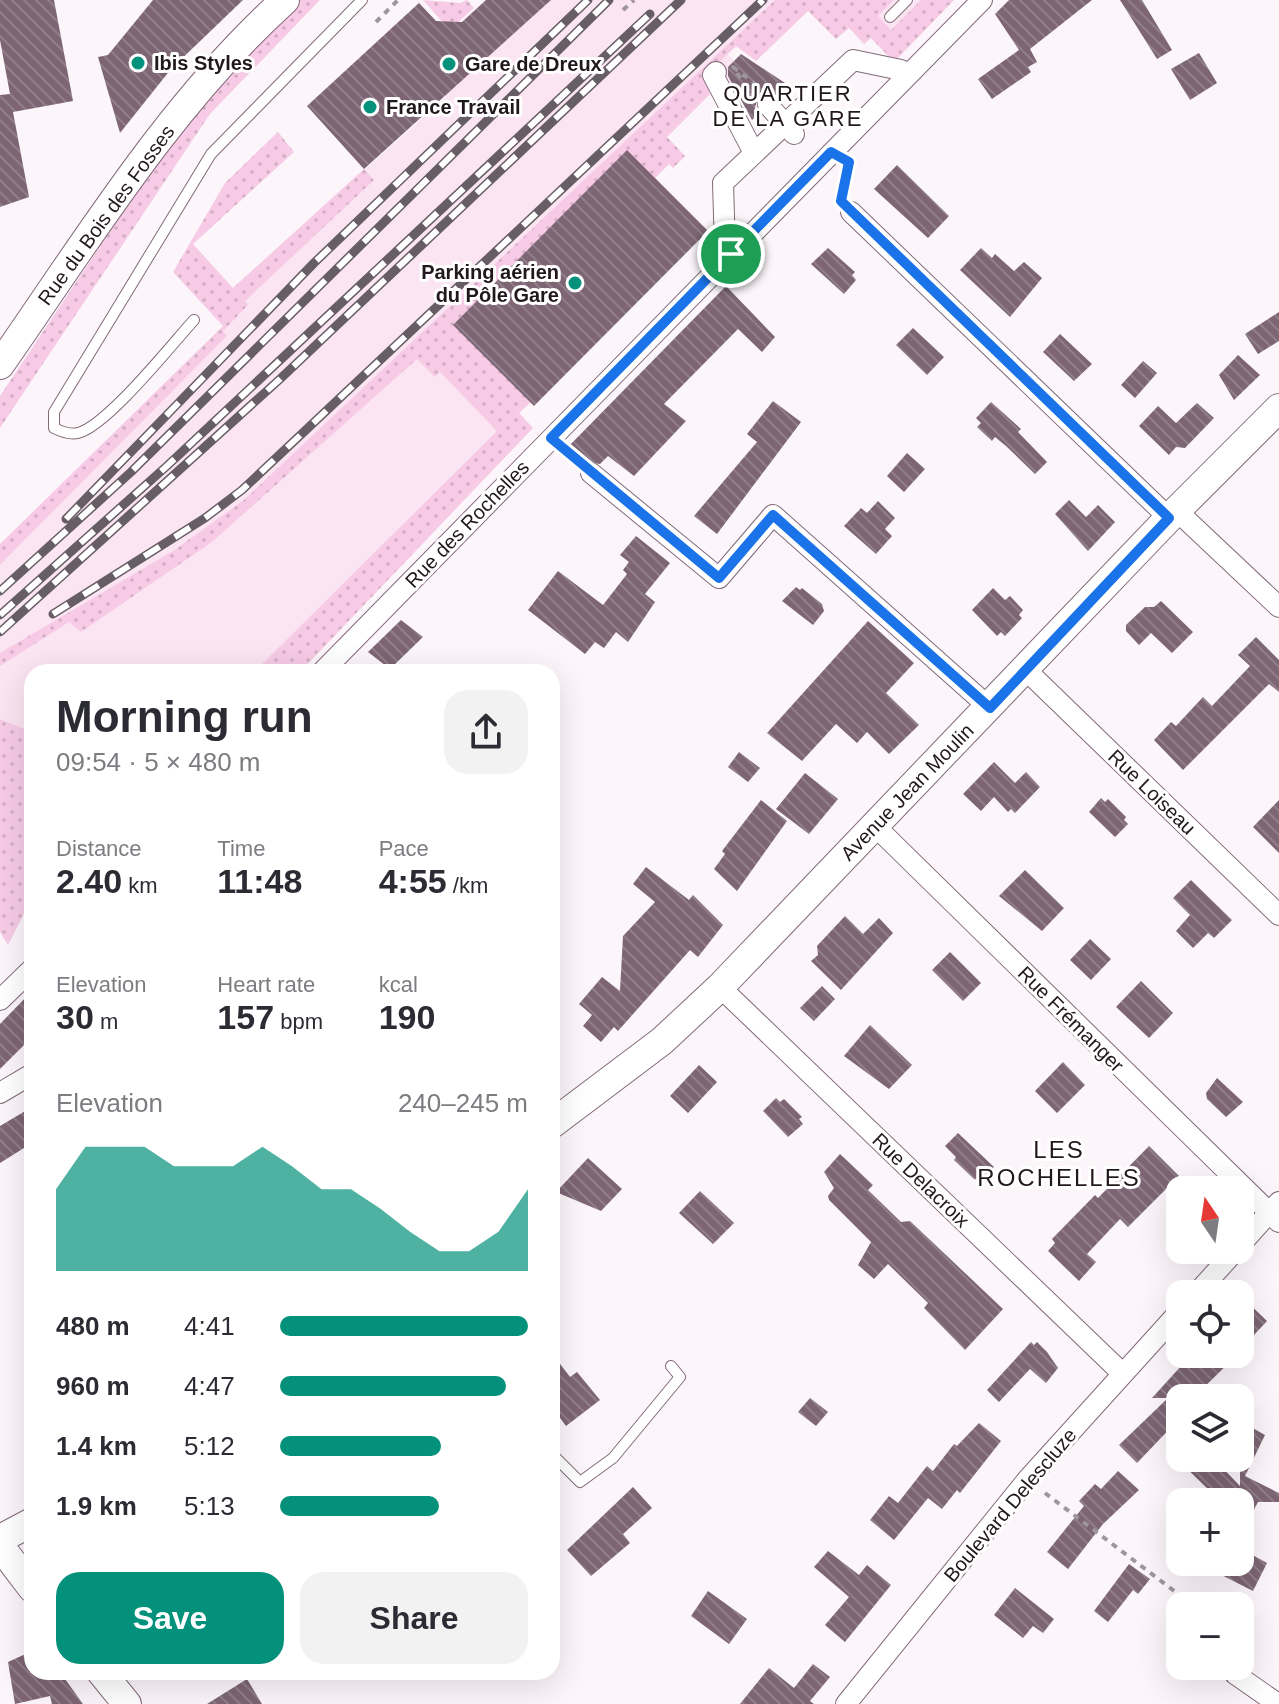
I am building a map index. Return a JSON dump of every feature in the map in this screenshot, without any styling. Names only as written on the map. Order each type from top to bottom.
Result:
[{"type":"street","name":"Rue du Bois des Fosses","points":[[0,342],[137,148],[247,19],[269,0]]},
{"type":"street","name":"Rue du Bois des Fosses","points":[[0,365],[146,155],[255,27],[285,0]]},
{"type":"street","name":"Rue des Rochelles","points":[[330,664],[982,0]]},
{"type":"street","points":[[725,249],[723,183],[853,60],[901,70]]},
{"type":"street","points":[[724,70],[713,75],[754,153]]},
{"type":"street","points":[[767,99],[794,134]]},
{"type":"street","points":[[851,212],[1173,514],[1279,607]]},
{"type":"street","name":"Avenue Jean Moulin","points":[[560,1118],[662,1041],[720,987],[1173,514],[1279,408]]},
{"type":"street","points":[[591,473],[719,578],[773,515],[990,708]]},
{"type":"street","name":"Rue Loiseau","points":[[1026,670],[1279,915]]},
{"type":"street","name":"Rue Frémanger","points":[[874,825],[1276,1212]]},
{"type":"street","points":[[0,1000],[17,978]]},
{"type":"street","name":"Rue Delacroix","points":[[720,987],[1123,1374]]},
{"type":"street","points":[[0,1093],[24,1079]]},
{"type":"street","points":[[1254,1232],[1276,1212]]},
{"type":"street","points":[[1209,1280],[1223,1264]]},
{"type":"street","name":"Boulevard Delescluze","points":[[846,1704],[1027,1480],[1166,1326]]},
{"type":"street","points":[[0,1539],[24,1526]]},
{"type":"street","points":[[0,1546],[24,1578]]},
{"type":"street","points":[[108,1680],[127,1704]]},
{"type":"street","points":[[1244,1680],[1278,1704]]},
{"type":"lane","points":[[194,320],[102,420],[79,433],[64,433],[54,428],[54,412],[211,154],[362,0]]},
{"type":"lane","points":[[890,17],[907,0]]},
{"type":"lane","points":[[560,1462],[580,1482],[613,1458],[680,1377],[671,1366]]},
{"type":"path","points":[[376,22],[398,0]]},
{"type":"path","points":[[623,10],[634,0]]},
{"type":"path","points":[[724,70],[767,99]]},
{"type":"path","points":[[831,152],[849,162],[841,201],[851,212]]},
{"type":"path","points":[[1027,1480],[1175,1592]]},
{"type":"shaded area","points":[[298,0],[320,0],[210,114],[0,428],[0,396],[145,179],[198,108]]},
{"type":"shaded area","points":[[423,0],[460,3],[467,0],[474,8],[457,23],[446,26]]},
{"type":"shaded area","points":[[486,0],[954,0],[894,62],[871,38],[864,44],[849,28],[836,39],[808,11],[756,61],[736,46],[728,54],[734,61],[775,85],[749,110],[719,75],[727,68],[720,61],[704,77],[710,94],[667,137],[685,156],[673,168],[669,164],[655,178],[628,151],[454,325],[531,402],[519,413],[533,428],[308,664],[24,664],[24,729],[0,719],[0,565],[227,336],[223,331],[233,288],[446,97],[387,32],[419,3],[436,22],[456,27]]},
{"type":"shaded area","points":[[775,0],[894,0],[878,16],[891,30],[921,0],[954,0],[894,62],[871,38],[864,44],[849,28],[836,39],[808,11],[756,61],[736,46],[704,77],[710,94],[667,137],[685,156],[673,168],[669,164],[655,178],[628,151],[454,325],[531,402],[519,413],[533,428],[308,664],[262,664],[497,431],[440,372],[435,377],[417,359],[212,542],[81,632],[69,622],[0,666],[0,653],[173,551],[244,500]]},
{"type":"shaded area","points":[[278,132],[294,152],[193,244],[233,288],[364,169],[374,180],[245,301],[248,305],[223,331],[227,336],[0,565],[0,544],[223,326],[173,272],[225,183]]},
{"type":"shaded area","points":[[0,719],[24,729],[24,914],[8,945],[0,932]]},
{"type":"building","points":[[0,0],[54,0],[73,101],[13,112],[29,197],[0,207],[0,95],[10,94],[0,40]]},
{"type":"building","name":"Ibis Styles","points":[[153,0],[243,0],[171,69],[120,133],[98,57],[108,55]]},
{"type":"building","points":[[486,0],[551,0],[364,169],[307,106],[419,3],[436,21],[462,22]]},
{"type":"building","points":[[1009,0],[1092,0],[1030,49],[1037,62],[1028,67],[1031,72],[992,99],[978,79],[1019,50],[995,14]]},
{"type":"building","points":[[1120,0],[1142,0],[1172,50],[1157,59]]},
{"type":"building","points":[[1199,53],[1217,83],[1190,100],[1171,69]]},
{"type":"building","points":[[741,54],[788,85],[777,96],[766,92],[759,96],[755,107],[758,114],[752,120],[728,76],[728,67]]},
{"type":"building","name":"Parking aérien du Pôle Gare","points":[[627,150],[708,231],[534,406],[453,325]]},
{"type":"building","points":[[897,165],[949,216],[928,238],[874,189]]},
{"type":"building","points":[[828,248],[855,272],[852,275],[856,280],[844,294],[811,264]]},
{"type":"building","points":[[981,248],[992,258],[995,254],[1014,271],[1024,262],[1042,278],[1010,317],[960,270]]},
{"type":"building","points":[[726,286],[775,337],[762,352],[738,329],[664,404],[686,421],[634,476],[608,456],[600,464],[585,462],[567,448]]},
{"type":"building","points":[[1279,312],[1279,341],[1258,354],[1245,334]]},
{"type":"building","points":[[913,328],[944,357],[927,375],[896,345]]},
{"type":"building","points":[[1060,334],[1092,364],[1074,381],[1043,352]]},
{"type":"building","points":[[1238,355],[1260,375],[1234,400],[1219,375]]},
{"type":"building","points":[[1143,361],[1157,373],[1135,398],[1121,385]]},
{"type":"building","points":[[773,401],[801,422],[717,534],[694,516],[757,442],[747,434]]},
{"type":"building","points":[[991,402],[1021,429],[1018,432],[1047,462],[1035,474],[995,437],[992,441],[977,427],[981,423],[976,418]]},
{"type":"building","points":[[1197,403],[1214,418],[1185,448],[1176,447],[1169,455],[1139,426],[1158,406],[1176,423]]},
{"type":"building","points":[[907,453],[925,469],[904,492],[887,476]]},
{"type":"building","points":[[1069,500],[1086,517],[1098,505],[1115,522],[1088,551],[1055,514]]},
{"type":"building","points":[[878,501],[895,518],[885,529],[892,536],[876,554],[844,526],[861,508],[867,513]]},
{"type":"building","points":[[636,536],[670,563],[645,594],[655,602],[628,642],[616,632],[604,648],[595,642],[585,654],[528,610],[558,571],[603,605],[627,574],[623,570],[629,562],[620,555]]},
{"type":"building","points":[[796,587],[802,588],[822,604],[824,611],[813,625],[782,601]]},
{"type":"building","points":[[993,588],[1005,600],[1010,596],[1023,610],[1019,615],[1022,618],[1005,636],[1001,632],[997,636],[972,610]]},
{"type":"building","points":[[1161,601],[1193,632],[1172,653],[1151,633],[1139,645],[1126,631],[1126,625],[1145,607],[1154,607]]},
{"type":"building","points":[[401,620],[423,637],[395,664],[384,664],[368,652]]},
{"type":"building","points":[[868,621],[914,663],[886,693],[919,725],[889,754],[867,732],[857,743],[836,724],[802,761],[767,733]]},
{"type":"building","points":[[1256,637],[1279,660],[1279,692],[1269,684],[1183,770],[1154,740],[1171,722],[1176,726],[1203,697],[1212,706],[1250,666],[1238,655]]},
{"type":"building","points":[[739,752],[760,768],[748,782],[728,767]]},
{"type":"building","points":[[994,762],[1015,783],[1026,772],[1040,787],[1015,813],[1011,809],[1008,812],[994,797],[981,811],[963,794]]},
{"type":"building","points":[[805,773],[838,799],[809,834],[776,809]]},
{"type":"building","points":[[1101,798],[1105,802],[1108,799],[1126,817],[1124,820],[1128,824],[1115,837],[1089,812]]},
{"type":"building","points":[[761,800],[787,821],[737,891],[714,869],[725,854],[722,851]]},
{"type":"building","points":[[1279,800],[1279,853],[1253,827]]},
{"type":"building","points":[[646,867],[689,900],[693,895],[723,925],[698,957],[690,950],[618,1031],[614,1027],[601,1042],[583,1026],[592,1015],[579,1004],[602,977],[620,991],[623,936],[655,902],[633,884]]},
{"type":"building","points":[[1025,870],[1064,908],[1042,931],[999,896]]},
{"type":"building","points":[[1191,880],[1232,920],[1214,938],[1208,933],[1193,948],[1176,931],[1190,915],[1173,898]]},
{"type":"building","points":[[845,916],[863,934],[879,918],[893,933],[841,990],[811,961],[818,955],[817,946]]},
{"type":"building","points":[[1090,939],[1111,959],[1091,980],[1070,960]]},
{"type":"building","points":[[950,952],[981,983],[963,1001],[932,970]]},
{"type":"building","points":[[1141,981],[1173,1013],[1149,1038],[1116,1007]]},
{"type":"building","points":[[822,986],[835,999],[814,1021],[800,1008]]},
{"type":"building","points":[[24,999],[24,1045],[0,1069],[0,1024]]},
{"type":"building","points":[[870,1025],[912,1065],[889,1089],[844,1056]]},
{"type":"building","points":[[1063,1062],[1085,1085],[1057,1113],[1035,1091]]},
{"type":"building","points":[[699,1065],[717,1082],[688,1113],[670,1096]]},
{"type":"building","points":[[1217,1078],[1243,1102],[1226,1117],[1207,1099],[1206,1093]]},
{"type":"building","points":[[776,1098],[780,1102],[784,1099],[802,1117],[799,1119],[803,1124],[788,1137],[763,1111]]},
{"type":"building","points":[[24,1112],[24,1148],[0,1163],[0,1126]]},
{"type":"building","points":[[958,1133],[994,1167],[980,1180],[974,1179],[954,1160],[956,1157],[945,1146]]},
{"type":"building","points":[[1149,1146],[1179,1176],[1166,1176],[1166,1189],[1128,1227],[1120,1219],[1087,1254],[1096,1262],[1079,1281],[1048,1251],[1055,1243],[1052,1239],[1095,1195],[1098,1198]]},
{"type":"building","points":[[840,1154],[873,1185],[868,1190],[901,1222],[910,1221],[1003,1309],[965,1350],[924,1308],[928,1303],[888,1264],[874,1279],[858,1265],[871,1242],[829,1200],[828,1196],[834,1188],[824,1172]]},
{"type":"building","points":[[588,1158],[622,1189],[601,1211],[560,1194],[560,1188]]},
{"type":"building","points":[[700,1191],[734,1223],[713,1244],[679,1213]]},
{"type":"building","points":[[1254,1308],[1267,1321],[1254,1335]]},
{"type":"building","points":[[1031,1342],[1034,1345],[1037,1342],[1058,1368],[1046,1383],[1030,1369],[999,1402],[987,1390]]},
{"type":"building","points":[[560,1364],[570,1377],[577,1372],[600,1400],[566,1426],[560,1418]]},
{"type":"building","points":[[1179,1368],[1224,1368],[1207,1384],[1166,1384],[1166,1398],[1152,1398]]},
{"type":"building","points":[[810,1398],[828,1412],[816,1426],[798,1412]]},
{"type":"building","points":[[1166,1400],[1166,1433],[1137,1463],[1119,1445]]},
{"type":"building","points":[[979,1423],[1001,1441],[960,1493],[957,1490],[942,1509],[928,1498],[894,1540],[870,1520],[889,1496],[898,1503],[927,1466],[933,1471],[954,1444],[957,1446]]},
{"type":"building","points":[[1254,1429],[1265,1435],[1254,1458]]},
{"type":"building","points":[[1118,1471],[1139,1490],[1103,1524],[1068,1569],[1047,1552],[1084,1506],[1079,1501],[1095,1484],[1101,1489]]},
{"type":"building","points":[[1190,1472],[1226,1472],[1240,1486],[1240,1472],[1247,1472],[1245,1476],[1279,1493],[1279,1502],[1258,1502],[1254,1510],[1254,1488],[1207,1488]]},
{"type":"building","points":[[633,1487],[652,1508],[623,1534],[630,1543],[591,1576],[567,1550]]},
{"type":"building","points":[[828,1551],[859,1575],[867,1565],[891,1585],[845,1642],[825,1625],[849,1597],[814,1567]]},
{"type":"building","points":[[1254,1556],[1267,1563],[1253,1591],[1224,1576],[1254,1576]]},
{"type":"building","points":[[1129,1564],[1150,1579],[1138,1594],[1133,1590],[1108,1622],[1094,1611]]},
{"type":"building","points":[[1015,1588],[1054,1619],[1043,1633],[1033,1626],[1023,1638],[994,1615]]},
{"type":"building","points":[[708,1591],[747,1619],[729,1644],[691,1616]]},
{"type":"building","points":[[24,1655],[24,1680],[66,1680],[83,1704],[52,1704],[50,1696],[15,1704],[8,1662]]},
{"type":"building","points":[[813,1664],[830,1677],[810,1701],[814,1704],[740,1704],[769,1668],[794,1688]]},
{"type":"building","points":[[248,1680],[262,1704],[207,1704]]},
{"type":"railway","points":[[66,519],[314,263],[588,0]]},
{"type":"railway","points":[[0,591],[131,472],[609,0]]},
{"type":"railway","points":[[0,632],[280,379],[681,0]]},
{"type":"railway","points":[[53,614],[205,518],[242,490],[763,0]]},
{"type":"railway","points":[[0,615],[168,465],[650,14]]},
{"type":"place","name":"Ibis Styles","points":[[138,63]]},
{"type":"place","name":"Gare de Dreux","points":[[449,64]]},
{"type":"place","name":"France Travail","points":[[370,107]]},
{"type":"place","name":"Parking aérien du Pôle Gare","points":[[575,283]]},
{"type":"district","name":"QUARTIER DE LA GARE","points":[[788,106]]},
{"type":"district","name":"LES ROCHELLES","points":[[1059,1163]]},
{"type":"route","points":[[831,152],[849,162],[841,201],[1147,501],[1169,518],[990,708],[773,515],[719,578],[551,438],[731,254],[831,152]]}]
